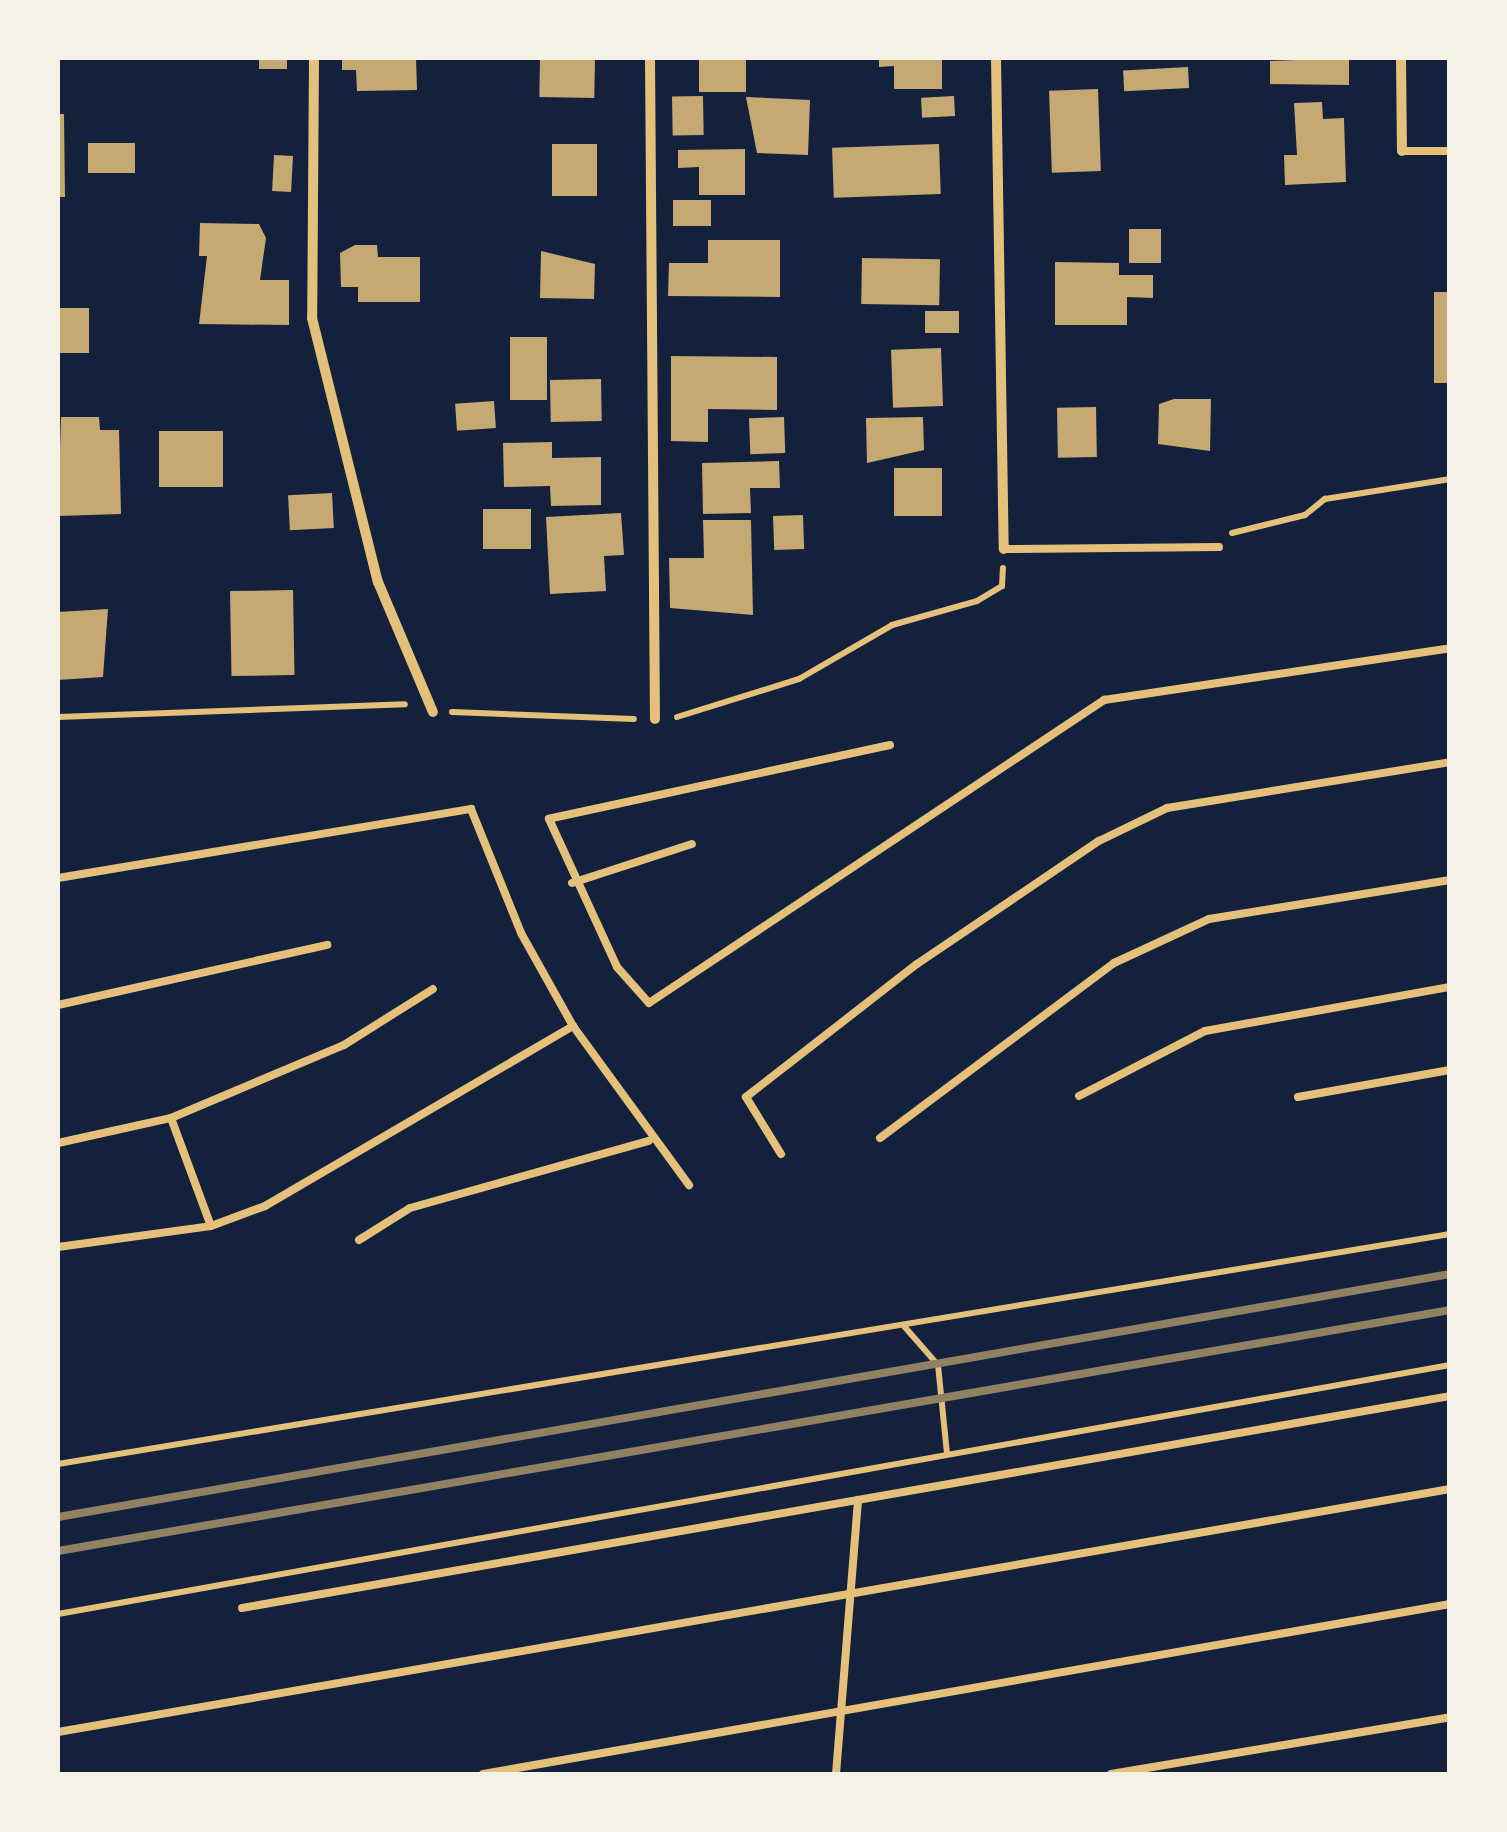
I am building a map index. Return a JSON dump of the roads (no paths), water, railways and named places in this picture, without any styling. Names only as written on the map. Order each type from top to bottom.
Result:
[{"type":"street","points":[[314,58],[312,318],[378,582],[433,712]]},
{"type":"street","points":[[650,58],[655,720]]},
{"type":"street","points":[[996,58],[1004,549]]},
{"type":"street","points":[[1401,58],[1402,151]]},
{"type":"lane","points":[[1402,151],[1450,151]]},
{"type":"lane","points":[[1004,549],[1219,547]]},
{"type":"lane","points":[[890,745],[549,819],[572,883],[617,968],[649,1003],[1104,700],[1450,648]]},
{"type":"lane","points":[[781,1154],[746,1097],[917,964],[1099,841],[1167,808],[1450,762]]},
{"type":"lane","points":[[58,878],[470,808],[497,883],[573,1026],[650,1141],[689,1185]]},
{"type":"lane","points":[[572,883],[692,844]]},
{"type":"lane","points":[[880,1138],[1114,962],[1209,919],[1450,880]]},
{"type":"lane","points":[[58,1005],[327,945]]},
{"type":"lane","points":[[1078,1096],[1205,1030],[1450,988]]},
{"type":"lane","points":[[58,1143],[171,1118],[344,1045],[432,990]]},
{"type":"lane","points":[[58,1248],[211,1226],[265,1206],[573,1026]]},
{"type":"lane","points":[[1298,1097],[1450,1070]]},
{"type":"lane","points":[[171,1118],[211,1226]]},
{"type":"lane","points":[[358,1240],[410,1208],[650,1141]]},
{"type":"lane","points":[[242,1608],[1450,1396]]},
{"type":"lane","points":[[58,1732],[1450,1489]]},
{"type":"lane","points":[[836,1774],[858,1500]]},
{"type":"lane","points":[[482,1774],[1450,1604]]},
{"type":"lane","points":[[1111,1774],[1450,1717]]},
{"type":"railway","points":[[58,1517],[1450,1274]]},
{"type":"railway","points":[[58,1551],[1450,1310]]}]
